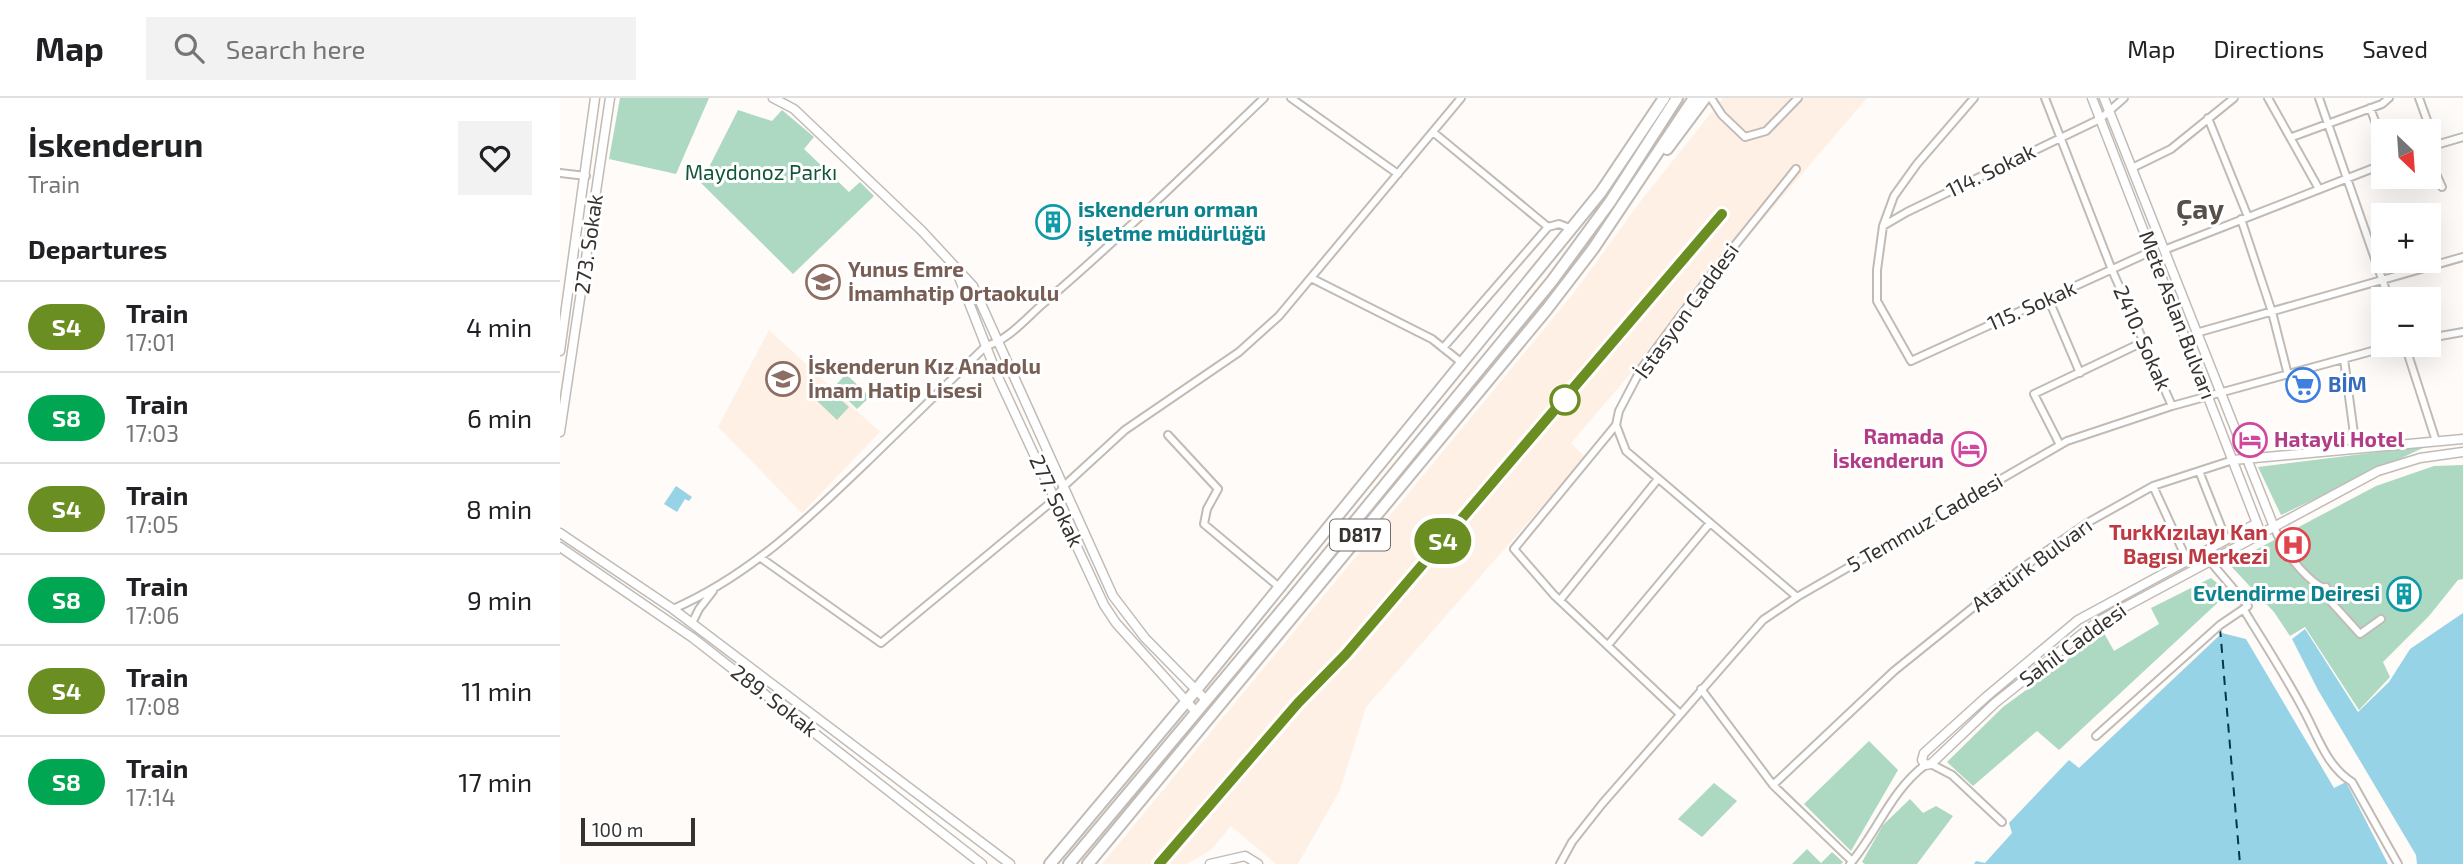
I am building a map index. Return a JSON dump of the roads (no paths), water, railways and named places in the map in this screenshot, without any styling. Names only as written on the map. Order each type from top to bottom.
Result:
[{"type":"highway","points":[[1050,864],[1196,690],[1572,229],[1601,192],[1664,98]]},
{"type":"highway","name":"D817","points":[[1069,864],[1584,239],[1677,98]]},
{"type":"highway","name":"D817","points":[[1088,864],[1547,309],[1593,249],[1694,98]]},
{"type":"highway","points":[[1626,200],[1705,98]]},
{"type":"street","name":"273. Sokak","points":[[560,351],[595,98]]},
{"type":"street","name":"273. Sokak","points":[[560,432],[610,98]]},
{"type":"street","name":"277. Sokak","points":[[774,98],[794,109],[922,231],[973,286],[1113,596],[1145,638],[1206,701]]},
{"type":"street","points":[[673,609],[714,589],[761,558],[818,509],[986,346],[999,342],[1148,209],[1264,98]]},
{"type":"street","points":[[1290,98],[1398,174]]},
{"type":"street","points":[[761,558],[881,643],[1055,499],[1064,486],[1125,430],[1239,352],[1279,316],[1461,98]]},
{"type":"street","points":[[1711,98],[1722,115],[1745,137],[1766,131],[1798,98]]},
{"type":"street","points":[[1883,226],[1894,196],[1917,164],[1975,98]]},
{"type":"street","name":"2410. Sokak","points":[[2045,98],[2112,270],[2172,407]]},
{"type":"street","name":"Mete Aslan Bulvarı","points":[[2092,98],[2262,533]]},
{"type":"street","name":"Mete Aslan Bulvarı","points":[[2104,98],[2274,527]]},
{"type":"street","points":[[2132,168],[2171,149],[2234,98]]},
{"type":"street","points":[[2268,98],[2319,189]]},
{"type":"street","points":[[2319,98],[2385,287]]},
{"type":"street","points":[[2292,137],[2370,108],[2389,98]]},
{"type":"street","points":[[2419,98],[2425,119]]},
{"type":"street","name":"114. Sokak","points":[[1883,226],[2100,119],[2119,100]]},
{"type":"street","points":[[2370,108],[2374,119]]},
{"type":"street","points":[[2208,118],[2245,218],[2288,375]]},
{"type":"street","points":[[1433,132],[1548,227]]},
{"type":"street","points":[[2441,144],[2463,137]]},
{"type":"street","name":"İstasyon Caddesi","points":[[1560,600],[1514,549],[1616,425],[1619,411],[1641,369],[1707,280],[1796,169]]},
{"type":"street","points":[[2164,250],[2371,169]]},
{"type":"street","points":[[560,173],[586,176]]},
{"type":"street","points":[[1443,348],[1548,227],[1559,224],[1572,229]]},
{"type":"street","name":"115. Sokak","points":[[1883,226],[1877,270],[1877,301],[1911,361],[2152,251]]},
{"type":"street","points":[[2196,333],[2463,257]]},
{"type":"street","name":"277. Sokak","points":[[955,266],[986,346],[1104,605],[1116,623],[1196,712]]},
{"type":"street","points":[[1311,278],[1432,339],[1462,363]]},
{"type":"street","points":[[2048,298],[2080,373]]},
{"type":"street","points":[[2441,336],[2463,332]]},
{"type":"street","points":[[2060,445],[2035,394],[2143,342]]},
{"type":"street","name":"5 Temmuz Caddesi","points":[[1560,863],[1572,842],[1602,804],[1763,620],[1797,597],[2060,445],[2172,407],[2371,351]]},
{"type":"street","points":[[2409,357],[2437,441]]},
{"type":"street","points":[[2344,359],[2356,449]]},
{"type":"street","points":[[1616,425],[1626,451],[1797,597]]},
{"type":"street","points":[[1168,435],[1217,489],[1206,509],[1204,524],[1279,586]]},
{"type":"street","name":"Atatürk Bulvarı","points":[[1773,785],[1894,671],[2022,568],[2087,523],[2153,486],[2233,460],[2463,439]]},
{"type":"street","points":[[2381,619],[2360,634],[2332,604],[2324,587],[2311,581],[2291,558],[2274,527],[2378,471],[2420,458],[2463,452]]},
{"type":"street","points":[[2199,471],[2230,549]]},
{"type":"street","points":[[1658,479],[1560,600],[1680,714]]},
{"type":"street","points":[[2153,486],[2187,560]]},
{"type":"street","points":[[1608,645],[1710,523]]},
{"type":"street","name":"Sahil Caddesi","points":[[1928,765],[1922,760],[1924,753],[2078,620],[2257,523]]},
{"type":"street","name":"Sahil Caddesi","points":[[1851,862],[1862,850],[1908,778],[1928,765],[1995,703],[2097,622],[2274,527]]},
{"type":"street","points":[[560,533],[673,609],[1010,864]]},
{"type":"street","name":"289. Sokak","points":[[560,547],[693,638],[982,864]]},
{"type":"street","points":[[2096,736],[2220,625],[2248,606],[2209,560]]},
{"type":"street","points":[[692,623],[698,609],[714,589]]},
{"type":"street","points":[[2244,610],[2304,710],[2324,751],[2342,776],[2352,782],[2398,864]]},
{"type":"street","points":[[752,684],[760,674]]},
{"type":"street","points":[[763,692],[772,683]]},
{"type":"street","points":[[1702,689],[1773,785],[1851,862]]},
{"type":"street","points":[[1928,765],[1952,775],[2002,822]]},
{"type":"street","points":[[1210,864],[1245,856],[1258,864]]},
{"type":"water","points":[[676,486],[692,497],[689,501],[685,499],[677,512],[664,504]]},
{"type":"water","points":[[2463,613],[2463,864],[2417,864],[2416,855],[2318,690],[2292,639],[2305,629],[2358,712],[2389,682],[2410,649]]},
{"type":"water","points":[[2222,633],[2246,639],[2334,788],[2346,782],[2388,864],[1974,864],[1976,861],[1985,863],[2012,833],[2009,823],[2069,760],[2079,768]]},
{"type":"railway","points":[[1159,864],[1298,703],[1346,654],[1722,214]]},
{"type":"train","name":"S4","points":[[1159,864],[1298,703],[1346,654],[1722,214]]},
{"type":"place","name":"iskenderun orman işletme müdürlüğü","points":[[1053,222]]},
{"type":"place","name":"Yunus Emre İmamhatip Ortaokulu","points":[[823,282]]},
{"type":"place","name":"İskenderun Kız Anadolu İmam Hatip Lisesi","points":[[783,379]]},
{"type":"place","name":"BİM","points":[[2303,385]]},
{"type":"place","name":"Hatayli Hotel","points":[[2250,440]]},
{"type":"place","name":"Ramada İskenderun","points":[[1969,449]]},
{"type":"place","name":"TurkKızılayı Kan Bagısı Merkezi","points":[[2293,545]]},
{"type":"place","name":"Evlendirme Deiresi","points":[[2404,594]]},
{"type":"district","name":"Çay","points":[[2200,209]]},
{"type":"park label","name":"Maydonoz Parkı","points":[[761,173]]}]
